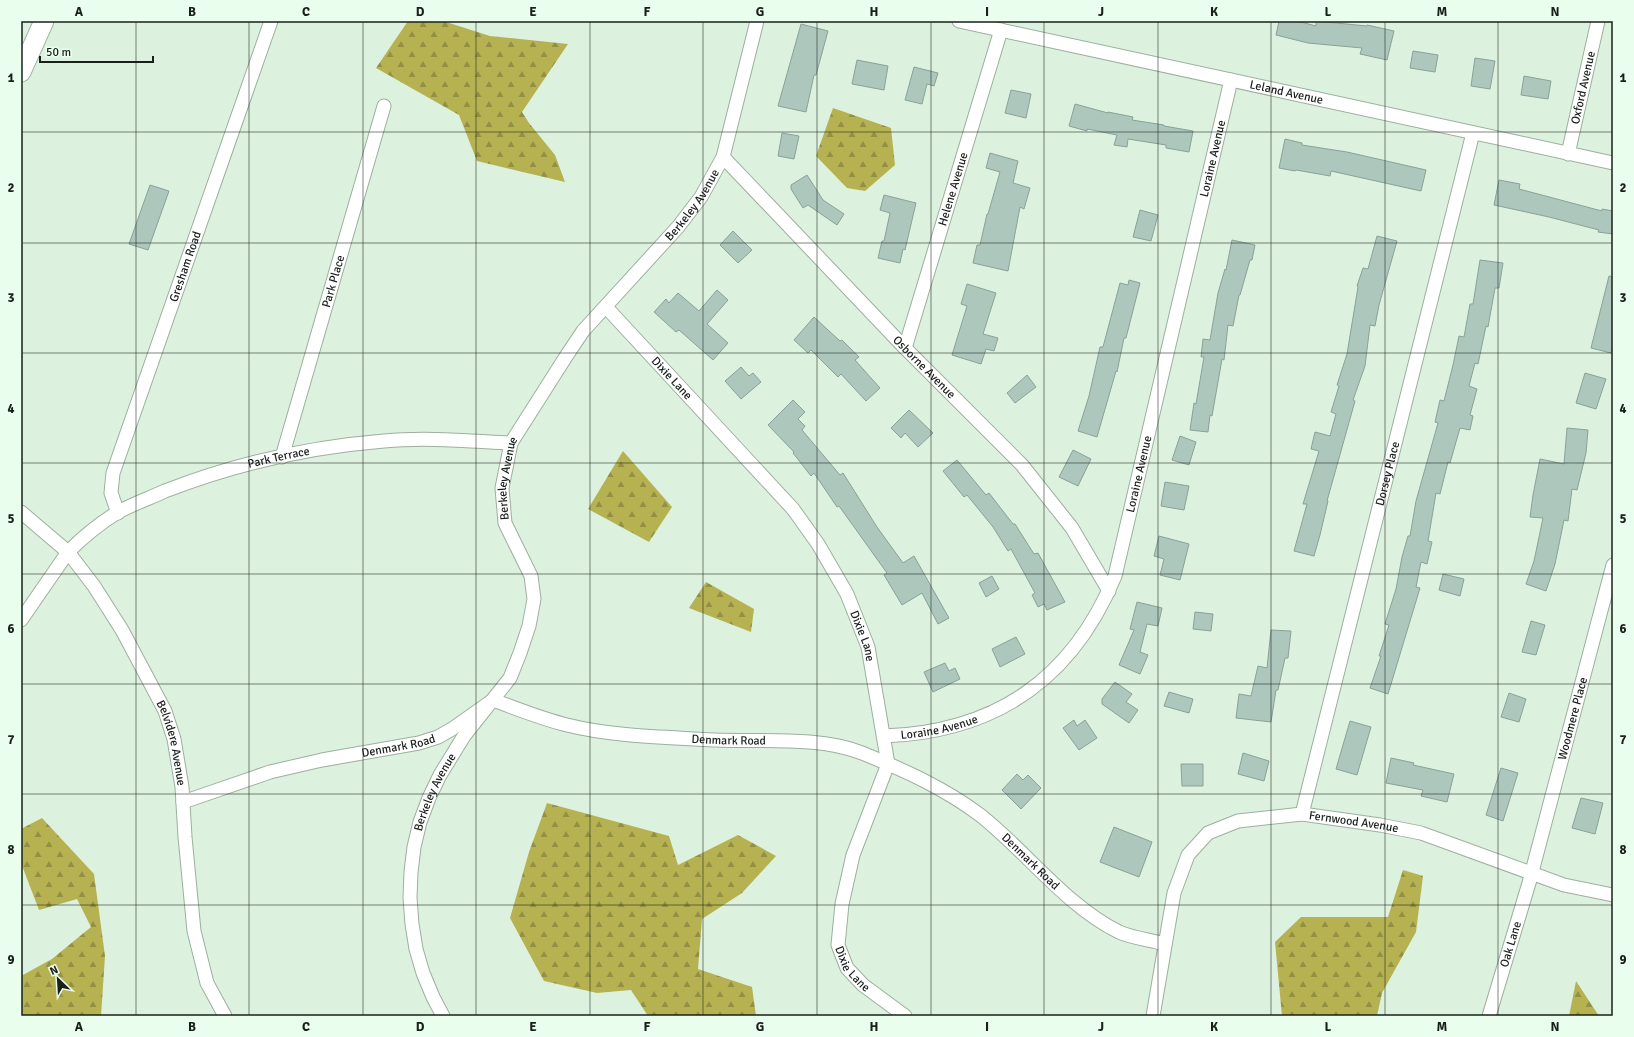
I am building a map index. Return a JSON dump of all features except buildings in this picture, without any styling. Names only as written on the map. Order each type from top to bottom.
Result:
[{"type":"street","points":[[21,72],[44,21]]},
{"type":"street","name":"Gresham Road","points":[[118,513],[111,493],[113,473],[271,21]]},
{"type":"street","name":"Berkeley Avenue","points":[[443,1016],[423,974],[414,936],[410,898],[411,872],[414,847],[423,816],[429,798],[440,775],[464,736],[510,678],[529,626],[534,599],[531,576],[505,523],[502,488],[511,443],[568,352],[584,331],[678,227],[700,196],[723,157],[758,21]]},
{"type":"street","name":"Leland Avenue","points":[[959,21],[1613,163]]},
{"type":"street","name":"Oxford Avenue","points":[[1568,154],[1598,21]]},
{"type":"street","name":"Helene Avenue","points":[[905,348],[1000,30]]},
{"type":"street","name":"Loraine Avenue","points":[[884,736],[933,732],[981,718],[1003,707],[1025,694],[1058,666],[1079,643],[1093,622],[1115,576],[1232,80]]},
{"type":"street","name":"Park Place","points":[[282,457],[384,106]]},
{"type":"street","name":"Dorsey Place","points":[[1302,814],[1473,133]]},
{"type":"street","name":"Osborne Avenue","points":[[723,157],[905,348],[1022,465],[1072,528],[1109,591]]},
{"type":"street","name":"Dixie Lane","points":[[606,307],[793,509],[818,544],[847,594],[868,647],[888,764],[853,855],[842,904],[838,945],[847,968],[863,985],[905,1016]]},
{"type":"street","name":"Park Terrace","points":[[21,620],[68,552],[77,543],[118,513],[143,500],[191,481],[252,464],[318,449],[384,441],[452,440],[511,443]]},
{"type":"street","name":"Belvidere Avenue","points":[[21,512],[68,552],[94,586],[122,630],[165,711],[174,739],[182,787],[194,931],[207,983],[225,1016]]},
{"type":"street","name":"Woodmere Place","points":[[1532,873],[1613,565]]},
{"type":"street","name":"Denmark Road","points":[[183,802],[270,772],[322,760],[419,743],[438,737],[493,700],[566,725],[612,734],[716,740],[805,742],[831,745],[860,752],[922,779],[956,798],[982,817],[1088,914],[1120,933],[1165,944]]},
{"type":"street","name":"Fernwood Avenue","points":[[1165,944],[1174,893],[1188,855],[1208,833],[1238,821],[1302,814],[1380,824],[1421,832],[1564,885],[1613,895]]},
{"type":"street","name":"Oak Lane","points":[[1489,1016],[1532,873]]},
{"type":"street","points":[[1153,1016],[1165,944]]},
{"type":"green space","points":[[408,21],[443,21],[490,36],[568,44],[522,112],[555,155],[565,182],[477,161],[459,115],[376,68]]},
{"type":"green space","points":[[833,108],[891,128],[895,165],[865,191],[847,188],[816,156]]},
{"type":"green space","points":[[623,451],[672,507],[649,542],[588,509]]},
{"type":"green space","points":[[706,582],[754,609],[751,632],[689,608]]},
{"type":"green space","points":[[547,803],[669,836],[678,865],[738,835],[776,856],[742,893],[702,919],[698,969],[752,987],[756,1016],[648,1016],[631,990],[597,993],[544,981],[510,918],[529,852]]},
{"type":"green space","points":[[42,818],[94,874],[105,956],[101,1016],[21,1016],[21,976],[52,959],[91,927],[77,899],[39,910],[21,863],[21,829]]},
{"type":"green space","points":[[1403,870],[1423,876],[1416,932],[1382,993],[1377,1016],[1282,1016],[1275,942],[1301,917],[1388,917]]},
{"type":"green space","points":[[1576,981],[1599,1016],[1569,1016]]}]
